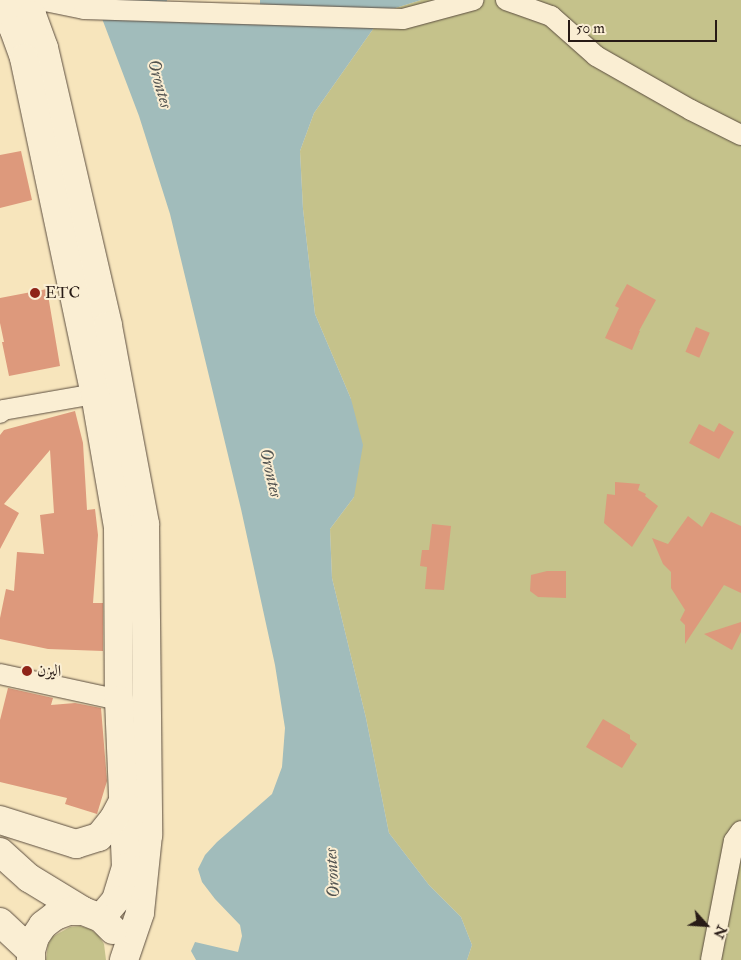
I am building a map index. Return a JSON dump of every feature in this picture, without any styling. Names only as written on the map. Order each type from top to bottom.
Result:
[{"type":"main road","points":[[22,0],[32,15],[47,57],[108,326],[144,524],[148,835],[140,913],[123,960]]},
{"type":"main road","points":[[0,2],[14,30],[24,58],[94,394],[118,527],[119,700],[126,866],[116,900],[92,914],[68,911],[49,920],[35,937],[31,955]]},
{"type":"main road","points":[[0,820],[76,844],[99,838],[113,820],[123,801]]},
{"type":"main road","points":[[0,852],[29,878],[110,925],[119,938],[123,960]]},
{"type":"main road","points":[[0,922],[31,955]]},
{"type":"street","points":[[40,0],[84,4],[403,19],[474,0]]},
{"type":"street","points":[[506,0],[551,16],[596,56],[691,110],[741,135]]},
{"type":"street","points":[[0,413],[3,410],[94,394]]},
{"type":"street","points":[[0,674],[119,700]]},
{"type":"street","points":[[711,960],[734,841],[741,831]]},
{"type":"shaded area","points":[[421,0],[741,0],[741,960],[467,960],[472,945],[461,917],[429,885],[389,833],[366,718],[332,578],[330,529],[354,497],[351,399],[315,314],[303,209],[300,151],[314,113],[378,22],[389,10]]},
{"type":"shaded area","points":[[80,926],[90,929],[98,935],[104,944],[106,960],[46,960],[48,945],[52,937],[70,927]]},
{"type":"water","name":"Orontes","points":[[95,0],[167,0],[166,18],[260,19],[260,0],[421,0],[389,10],[378,22],[314,113],[300,151],[303,209],[315,314],[351,399],[363,445],[354,497],[330,529],[332,578],[366,718],[389,833],[429,885],[461,917],[472,945],[467,960],[196,960],[191,951],[195,942],[238,952],[242,936],[240,925],[215,899],[202,882],[198,869],[205,855],[217,842],[272,794],[282,767],[285,728],[275,665],[241,509],[170,214],[139,116]]},
{"type":"building","points":[[21,151],[32,200],[0,208],[0,155]]},
{"type":"building","points":[[627,284],[656,300],[639,331],[632,350],[605,338],[619,308],[615,306]]},
{"type":"building","points":[[47,289],[60,366],[9,376],[2,342],[4,342],[0,323],[0,298]]},
{"type":"building","points":[[696,327],[710,333],[699,358],[685,352]]},
{"type":"building","points":[[75,411],[83,443],[87,510],[95,509],[98,535],[93,603],[103,603],[103,651],[48,649],[0,639],[0,618],[6,589],[14,591],[17,552],[44,554],[40,515],[54,513],[50,450],[4,504],[19,513],[0,549],[0,435],[4,430]]},
{"type":"building","points":[[719,423],[734,432],[719,459],[689,443],[699,424],[714,432]]},
{"type":"building","points":[[615,482],[640,484],[638,490],[646,494],[645,496],[658,506],[632,547],[604,523],[607,494],[615,495]]},
{"type":"building","points":[[711,512],[741,526],[741,593],[724,585],[685,644],[685,625],[680,620],[685,610],[671,588],[671,572],[663,564],[652,538],[668,544],[688,516],[702,527]]},
{"type":"building","points":[[432,524],[451,526],[444,590],[425,589],[427,567],[420,566],[422,550],[429,550]]},
{"type":"building","points":[[547,571],[566,571],[566,598],[538,597],[530,591],[531,575]]},
{"type":"building","points":[[741,622],[741,632],[732,650],[704,634]]},
{"type":"building","points":[[8,688],[53,698],[51,705],[75,703],[101,708],[107,781],[97,814],[65,804],[67,798],[0,782],[0,720]]},
{"type":"building","points":[[603,719],[630,735],[630,739],[637,744],[622,768],[586,747]]},
{"type":"place","name":"ETC","points":[[35,293]]},
{"type":"place","name":"اليزن","points":[[27,671]]}]
